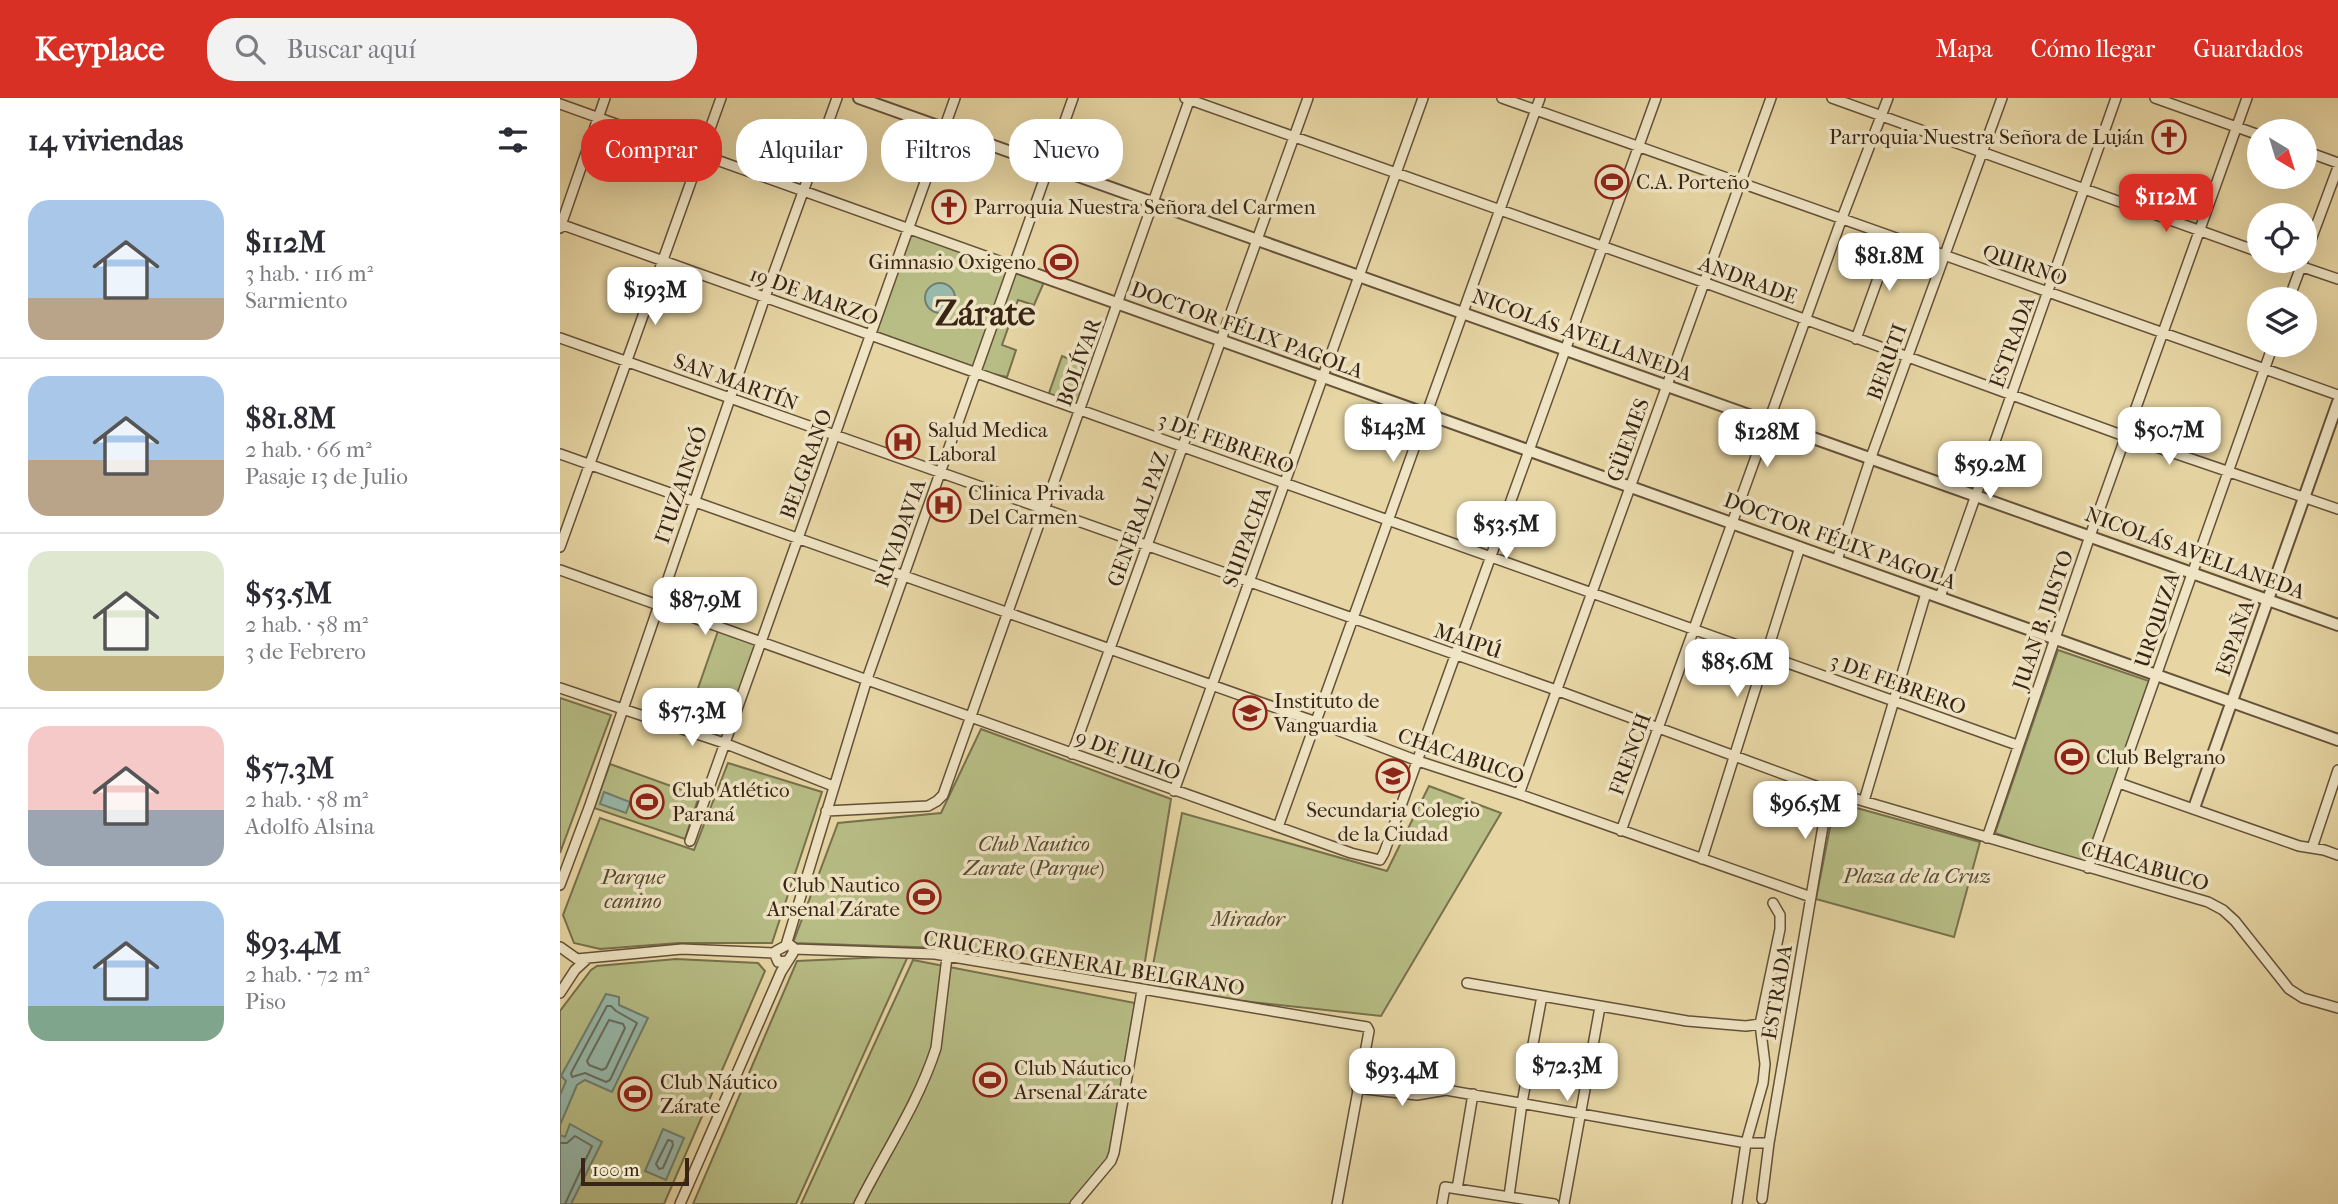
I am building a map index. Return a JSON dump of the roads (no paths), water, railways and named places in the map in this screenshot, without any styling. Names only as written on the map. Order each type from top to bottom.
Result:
[{"type":"street","points":[[560,225],[605,98]]},
{"type":"street","points":[[714,119],[721,98]]},
{"type":"street","name":"ITUZAINGÓ","points":[[560,885],[837,98]]},
{"type":"street","name":"NICOLÁS AVELLANEDA","points":[[859,98],[918,119]]},
{"type":"street","name":"BELGRANO","points":[[947,119],[955,98]]},
{"type":"street","name":"RIVADAVIA","points":[[1066,119],[1073,98]]},
{"type":"street","name":"GENERAL PAZ","points":[[1072,754],[1308,98]]},
{"type":"street","name":"SUIPACHA","points":[[1174,791],[1423,98]]},
{"type":"street","name":"QUIRNO","points":[[1502,98],[2338,395]]},
{"type":"street","points":[[1278,827],[1540,98]]},
{"type":"street","points":[[1418,761],[1656,98]]},
{"type":"street","name":"GÜEMES","points":[[1519,794],[1771,98]]},
{"type":"street","points":[[1832,98],[2247,248]]},
{"type":"street","name":"FRENCH","points":[[1621,831],[1768,421],[1888,98]]},
{"type":"street","name":"BERUTI","points":[[1837,560],[1871,457],[2002,98]]},
{"type":"street","name":"ESTRADA","points":[[1940,597],[2116,98]]},
{"type":"street","points":[[2155,98],[2247,131]]},
{"type":"street","name":"JUAN B. JUSTO","points":[[1987,838],[2090,536],[2247,98]]},
{"type":"street","name":"ANDRADE","points":[[1188,99],[1703,282],[2127,437],[2338,509]]},
{"type":"street","name":"BOLÍVAR","points":[[826,811],[928,806],[937,801],[947,784],[1154,203],[1188,99]]},
{"type":"street","points":[[560,104],[600,119]]},
{"type":"street","points":[[2317,156],[2338,165],[2317,223]]},
{"type":"street","points":[[722,161],[1013,266]]},
{"type":"street","points":[[560,547],[691,182]]},
{"type":"street","name":"BELGRANO","points":[[690,841],[924,182]]},
{"type":"street","name":"RIVADAVIA","points":[[681,1204],[787,961],[833,786],[866,679],[1043,182]]},
{"type":"street","name":"NICOLÁS AVELLANEDA","points":[[1094,182],[2338,625]]},
{"type":"street","name":"19 DE MARZO","points":[[560,225],[977,372]]},
{"type":"street","points":[[1856,339],[1893,237]]},
{"type":"street","name":"DOCTOR FÉLIX PAGOLA","points":[[1013,266],[2338,740]]},
{"type":"street","points":[[2317,270],[2338,279]]},
{"type":"street","name":"SAN MARTÍN","points":[[560,338],[940,473]]},
{"type":"street","name":"URQUIZA","points":[[2088,868],[2269,357]]},
{"type":"street","name":"3 DE FEBRERO","points":[[977,372],[2017,745]]},
{"type":"street","name":"ESPAÑA","points":[[2194,808],[2338,402]]},
{"type":"street","name":"CHACABUCO","points":[[560,454],[1316,722],[1418,761],[1811,897]]},
{"type":"street","name":"MAIPÚ","points":[[940,473],[1556,690],[1829,791],[1987,838]]},
{"type":"street","points":[[1702,859],[1800,547]]},
{"type":"street","name":"9 DE JULIO","points":[[560,569],[1174,791],[1351,853],[1380,860],[1418,761]]},
{"type":"street","points":[[1864,801],[1927,593]]},
{"type":"street","points":[[560,688],[724,743],[833,786]]},
{"type":"street","points":[[2312,848],[2334,797],[2338,771]]},
{"type":"street","points":[[2119,782],[2299,846],[2338,855]]},
{"type":"street","name":"ESTRADA","points":[[1762,1199],[1769,1143],[1829,791]]},
{"type":"street","name":"CHACABUCO","points":[[1987,838],[2218,907],[2235,921],[2289,989],[2303,998],[2338,1008]]},
{"type":"street","points":[[1737,1204],[1746,1143],[1763,1083],[1764,1045],[1760,1024],[1780,929],[1780,915],[1773,903]]},
{"type":"street","points":[[776,957],[790,947]]},
{"type":"street","name":"CRUCERO GENERAL BELGRANO","points":[[790,947],[923,953],[1367,1027],[1369,1031],[1357,1088]]},
{"type":"street","points":[[564,951],[578,958],[682,949],[776,957],[787,961]]},
{"type":"street","points":[[564,951],[575,970]]},
{"type":"street","points":[[560,993],[575,970],[590,957]]},
{"type":"street","points":[[674,1204],[776,971],[776,957]]},
{"type":"street","points":[[859,1204],[911,1109],[932,1062],[947,957]]},
{"type":"street","points":[[1467,983],[1698,1022],[1746,1026],[1760,1024]]},
{"type":"street","points":[[1075,1204],[1111,1161],[1114,1153],[1142,990]]},
{"type":"street","points":[[1508,1196],[1542,996]]},
{"type":"street","points":[[1564,1204],[1600,1007]]},
{"type":"street","points":[[1337,1204],[1357,1088],[1417,1095],[1446,1090],[1746,1143],[1769,1143]]},
{"type":"street","points":[[1457,1189],[1473,1094]]},
{"type":"street","points":[[1442,1204],[1445,1187],[1554,1204]]},
{"type":"water","points":[[940,283],[951,287],[955,298],[951,309],[940,313],[929,309],[925,298],[929,287]]},
{"type":"water","points":[[604,792],[630,802],[626,813],[600,804]]},
{"type":"water","points":[[606,994],[619,997],[619,1005],[648,1018],[612,1092],[585,1080],[577,1085],[560,1125],[560,1095],[566,1081],[561,1076]]},
{"type":"water","points":[[570,1124],[602,1142],[571,1204],[560,1204],[560,1135],[565,1137]]},
{"type":"water","points":[[663,1129],[684,1138],[666,1180],[645,1171]]},
{"type":"place","name":"Parroquia Nuestra Señora de Luján","points":[[2169,137]]},
{"type":"place","name":"C.A. Porteño","points":[[1612,182]]},
{"type":"place","name":"Parroquia Nuestra Señora del Carmen","points":[[949,207]]},
{"type":"place","name":"Gimnasio Oxigeno","points":[[1061,262]]},
{"type":"place","name":"Salud Medica Laboral","points":[[903,442]]},
{"type":"place","name":"Clinica Privada Del Carmen","points":[[944,505]]},
{"type":"place","name":"Instituto de Vanguardia","points":[[1250,713]]},
{"type":"place","name":"Club Belgrano","points":[[2072,757]]},
{"type":"place","name":"Secundaria Colegio de la Ciudad","points":[[1393,776]]},
{"type":"place","name":"Club Atlético Paraná","points":[[647,802]]},
{"type":"place","name":"Club Nautico Arsenal Zárate","points":[[924,897]]},
{"type":"place","name":"Club Náutico Arsenal Zárate","points":[[990,1080]]},
{"type":"place","name":"Club Náutico Zárate","points":[[635,1094]]},
{"type":"district","name":"Zárate","points":[[985,313]]},
{"type":"park label","name":"Club Nautico Zarate (Parque)","points":[[1034,856]]},
{"type":"park label","name":"Plaza de la Cruz","points":[[1917,876]]},
{"type":"park label","name":"Parque canino","points":[[633,889]]},
{"type":"park label","name":"Mirador","points":[[1248,919]]}]
